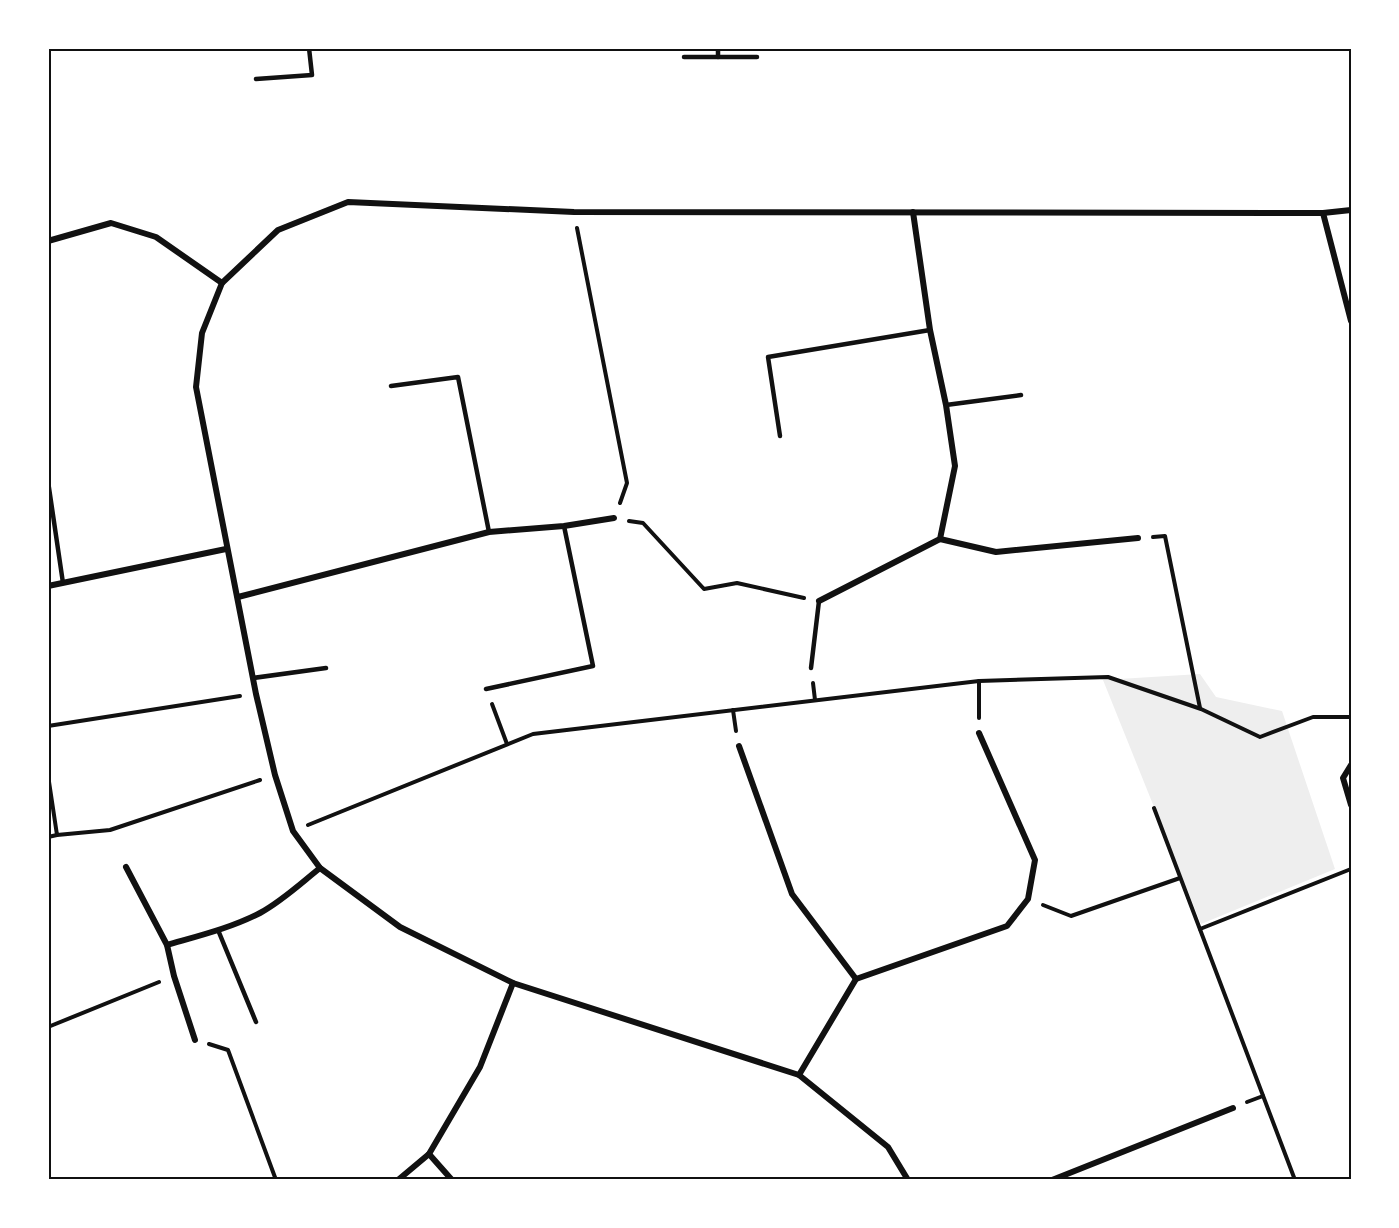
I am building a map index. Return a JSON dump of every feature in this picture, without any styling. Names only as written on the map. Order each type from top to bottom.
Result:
[{"type":"street","points":[[908,1180],[888,1147],[799,1075],[513,983],[400,927],[320,868],[293,831],[275,775],[226,549],[196,387],[202,333],[222,283],[278,230],[348,202],[574,212],[1323,213],[1351,210]]},
{"type":"street","points":[[913,212],[930,330],[946,405],[955,466],[940,539]]},
{"type":"street","points":[[1323,213],[1351,321]]},
{"type":"street","points":[[48,241],[111,223],[156,237],[222,283]]},
{"type":"street","points":[[238,597],[489,532],[564,526],[614,518]]},
{"type":"street","points":[[819,601],[940,539],[996,552],[1138,537]]},
{"type":"street","points":[[48,586],[226,549]]},
{"type":"street","points":[[799,1075],[856,979],[1007,926],[1028,899],[1035,860],[979,733]]},
{"type":"street","points":[[739,746],[792,894],[856,979]]},
{"type":"street","points":[[1351,765],[1343,778],[1351,805]]},
{"type":"street","points":[[126,867],[167,945],[195,1040]]},
{"type":"street","points":[[167,945],[218,930],[259,913],[282,900],[320,868]]},
{"type":"street","points":[[398,1180],[429,1154],[480,1067],[513,983]]},
{"type":"street","points":[[1052,1180],[1233,1108]]},
{"type":"street","points":[[429,1154],[452,1180]]},
{"type":"lane","points":[[256,79],[312,75],[309,48]]},
{"type":"lane","points":[[718,48],[718,57]]},
{"type":"lane","points":[[684,57],[757,57]]},
{"type":"lane","points":[[780,436],[768,357],[930,330]]},
{"type":"lane","points":[[391,386],[458,377],[489,532]]},
{"type":"lane","points":[[946,405],[1021,395]]},
{"type":"lane","points":[[48,482],[63,583]]},
{"type":"lane","points":[[486,689],[593,666],[564,526]]},
{"type":"lane","points":[[811,668],[819,601]]},
{"type":"lane","points":[[253,678],[326,668]]},
{"type":"lane","points":[[218,930],[256,1022]]},
{"type":"path","points":[[574,212],[627,483],[614,518],[643,523],[704,589],[737,583],[819,601]]},
{"type":"path","points":[[1138,537],[1165,536],[1201,709]]},
{"type":"path","points":[[293,831],[533,734],[979,681],[1108,677],[1201,709],[1260,737],[1313,717],[1351,717]]},
{"type":"path","points":[[979,681],[979,733]]},
{"type":"path","points":[[486,689],[507,744]]},
{"type":"path","points":[[48,726],[256,694]]},
{"type":"path","points":[[48,775],[57,835]]},
{"type":"path","points":[[48,837],[110,830],[275,775]]},
{"type":"path","points":[[1154,808],[1294,1180]]},
{"type":"path","points":[[1200,929],[1351,868]]},
{"type":"path","points":[[1028,899],[1071,916],[1180,878]]},
{"type":"path","points":[[48,1027],[174,975]]},
{"type":"path","points":[[195,1040],[228,1050],[276,1180]]},
{"type":"shaded area","points":[[1200,674],[1216,697],[1282,711],[1335,869],[1201,924],[1103,680]]}]
